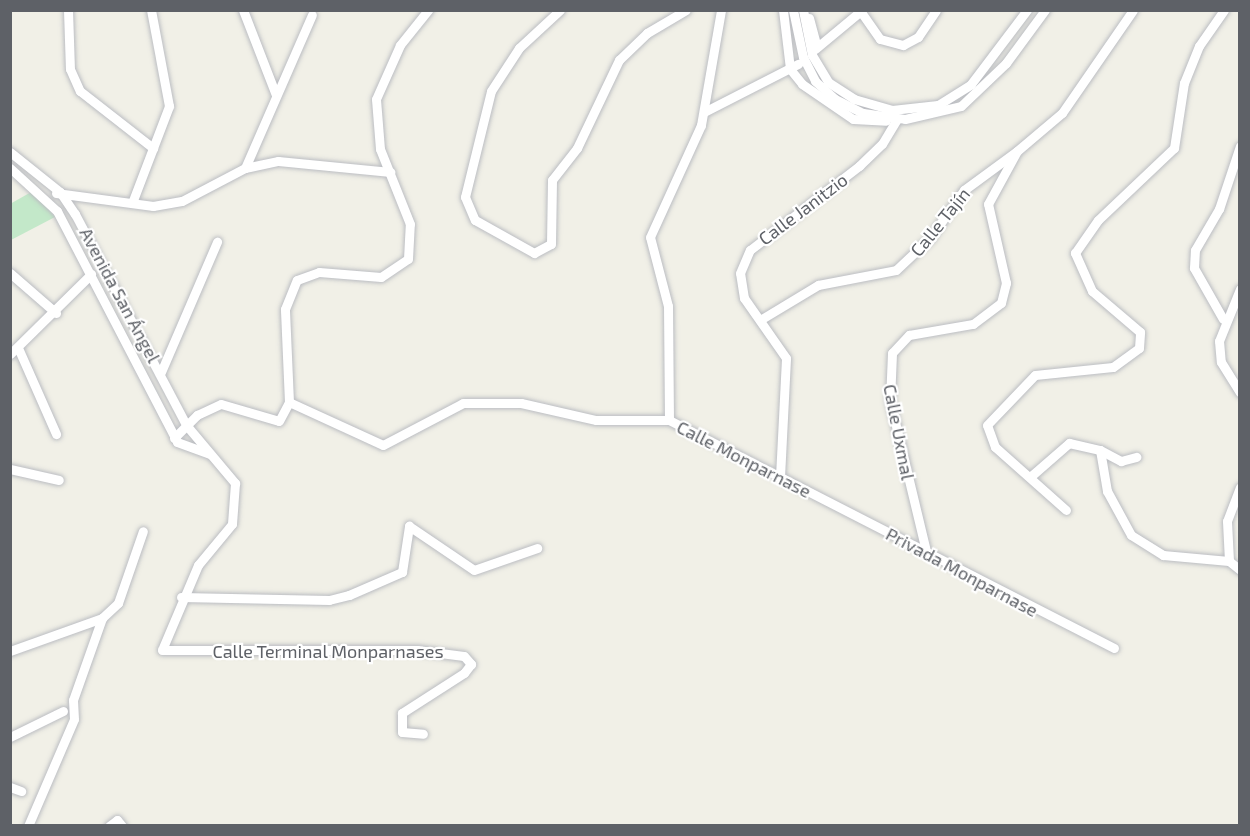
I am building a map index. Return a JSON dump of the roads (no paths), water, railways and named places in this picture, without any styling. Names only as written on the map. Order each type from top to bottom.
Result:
[{"type":"street","points":[[68,10],[68,56],[80,91],[153,148]]},
{"type":"street","points":[[132,202],[153,148],[169,95],[151,10]]},
{"type":"street","points":[[243,10],[276,95]]},
{"type":"street","points":[[174,438],[187,426],[221,404],[279,421],[289,402],[284,326],[293,283],[319,272],[381,277],[401,267],[411,252],[410,224],[377,135],[376,99],[400,45],[428,10]]},
{"type":"street","points":[[560,10],[519,48],[490,91],[465,197],[475,220],[534,253],[552,244],[552,180],[577,148],[620,60],[647,33],[686,10]]},
{"type":"street","points":[[669,420],[668,306],[650,237],[704,112],[709,57],[721,10]]},
{"type":"street","points":[[783,10],[794,66],[815,96],[853,119],[931,117],[961,106],[1006,63],[1042,14],[1029,10],[972,84],[938,105],[892,110],[854,99],[828,82],[812,55],[803,10]]},
{"type":"street","points":[[794,10],[803,57],[816,81],[835,99],[895,119]]},
{"type":"street","points":[[809,10],[816,48],[862,11],[880,39],[903,45],[918,37],[936,10]]},
{"type":"street","name":"Calle Uxmal","points":[[927,551],[898,441],[888,366],[909,335],[973,324],[1001,303],[1006,283],[987,213],[1017,151],[1062,113],[1133,10]]},
{"type":"street","points":[[1066,510],[995,447],[987,425],[1035,375],[1113,367],[1139,348],[1140,333],[1092,291],[1075,253],[1098,220],[1174,148],[1184,83],[1199,46],[1224,10]]},
{"type":"street","points":[[245,168],[312,15]]},
{"type":"street","points":[[704,112],[794,66]]},
{"type":"street","name":"Calle Janitzio","points":[[780,477],[786,358],[741,287],[750,250],[859,166],[882,144],[895,119]]},
{"type":"street","points":[[1223,319],[1194,268],[1195,250],[1219,208],[1239,146]]},
{"type":"street","name":"Calle Tajín","points":[[760,320],[818,285],[896,270],[930,238],[974,180],[1017,151]]},
{"type":"street","name":"Avenida San Ángel","points":[[10,152],[60,192],[161,372],[187,426],[232,476],[237,509],[181,597],[162,650]]},
{"type":"street","points":[[42,194],[60,192],[153,206],[182,201],[245,168],[278,161],[390,172]]},
{"type":"street","name":"Avenida San Ángel","points":[[10,168],[42,194],[91,274],[174,438],[183,447],[210,454]]},
{"type":"street","points":[[161,372],[217,242]]},
{"type":"street","points":[[10,273],[56,313]]},
{"type":"street","points":[[56,434],[15,352],[56,313],[91,274]]},
{"type":"street","points":[[1239,289],[1223,319],[1221,362],[1239,392]]},
{"type":"street","name":"Calle Monparnase","points":[[289,402],[383,444],[402,438],[446,407],[463,403],[521,403],[596,420],[669,420],[857,518]]},
{"type":"street","points":[[1030,477],[1069,443],[1100,450],[1121,461],[1136,457]]},
{"type":"street","points":[[1100,450],[1107,491],[1131,535],[1163,555],[1229,561],[1239,570]]},
{"type":"street","points":[[10,469],[59,480]]},
{"type":"street","points":[[1229,561],[1227,520],[1239,488]]},
{"type":"street","name":"Privada Monparnase","points":[[857,518],[927,551],[1067,627],[1114,648]]},
{"type":"street","points":[[181,597],[227,600],[329,600],[349,595],[402,572],[409,525],[474,570],[537,548]]},
{"type":"street","points":[[10,651],[102,618],[118,603],[143,531]]},
{"type":"street","points":[[28,825],[74,719],[73,700],[102,618]]},
{"type":"street","name":"Calle Terminal Monparnases","points":[[162,650],[417,650],[464,656],[471,664],[464,673],[402,713],[402,732],[423,734]]},
{"type":"street","points":[[10,737],[63,711]]},
{"type":"street","points":[[10,787],[21,791]]},
{"type":"street","points":[[109,825],[117,820],[122,825]]}]
